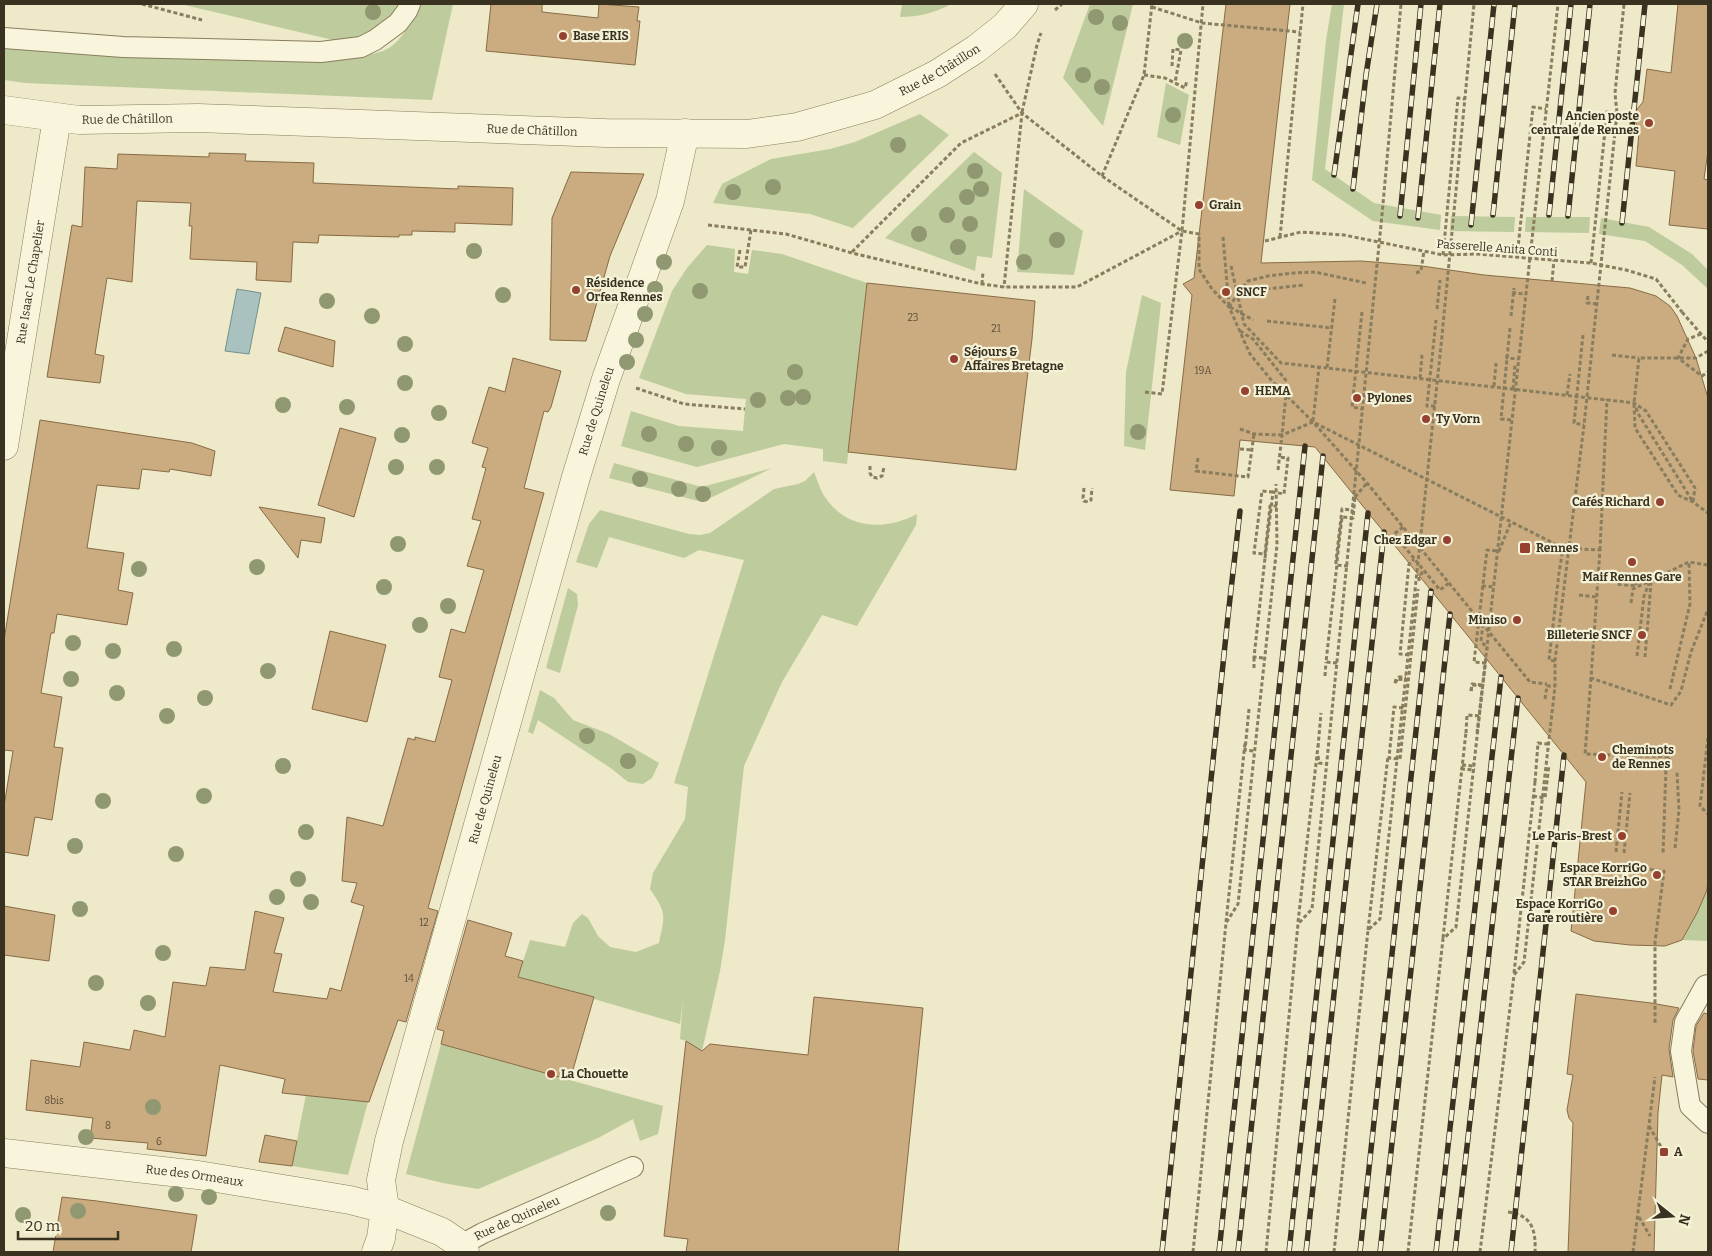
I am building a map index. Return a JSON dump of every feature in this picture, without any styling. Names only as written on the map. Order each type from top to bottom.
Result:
[{"type":"street","name":"Rue de Châtillon","points":[[4,110],[57,118],[104,120],[198,118],[596,132],[747,134],[797,128],[874,105],[906,90],[937,74],[976,49],[1005,26],[1024,4]]},
{"type":"street","name":"Rue Isaac Le Chapelier","points":[[4,446],[57,118]]},
{"type":"street","name":"Rue de Quineleu","points":[[463,1248],[442,1232],[385,1209],[381,1180],[389,1141],[576,477],[606,378],[670,201],[685,132]]},
{"type":"street","name":"Rue des Ormeaux","points":[[4,1153],[198,1175],[350,1200],[385,1209]]},
{"type":"street","points":[[376,1252],[381,1238],[385,1209]]},
{"type":"lane","points":[[4,38],[123,47],[321,52],[361,47],[375,40],[398,23],[410,4]]},
{"type":"lane","points":[[1708,984],[1705,986],[1685,1022],[1681,1051],[1690,1106],[1708,1123]]},
{"type":"lane","name":"Rue de Quineleu","points":[[463,1248],[483,1233],[633,1167]]},
{"type":"path","points":[[1145,392],[1162,394],[1182,231],[1204,4]]},
{"type":"path","points":[[1280,237],[1303,4]]},
{"type":"path","points":[[1298,924],[1312,909],[1370,338],[1401,4]]},
{"type":"path","points":[[1403,708],[1394,707],[1389,758],[1400,759],[1474,4]]},
{"type":"path","points":[[1443,938],[1456,927],[1475,770],[1558,4]]},
{"type":"path","points":[[1514,975],[1524,962],[1617,113],[1615,93],[1624,4]]},
{"type":"path","points":[[1102,176],[1144,75],[1152,5],[1202,24],[1300,32]]},
{"type":"path","points":[[1004,287],[1022,112],[1037,45],[1044,26]]},
{"type":"path","points":[[976,49],[1022,112],[1102,176],[1182,231],[1199,234],[1199,269],[1212,289],[1229,307],[1253,320]]},
{"type":"path","points":[[1172,66],[1173,49],[1181,50],[1175,83]]},
{"type":"path","points":[[1144,75],[1164,78],[1185,88],[1186,80]]},
{"type":"path","points":[[1443,255],[1458,98],[1465,99]]},
{"type":"path","points":[[1518,257],[1533,107],[1546,109]]},
{"type":"path","points":[[852,252],[961,143],[1022,112]]},
{"type":"path","points":[[1591,263],[1606,112],[1617,113]]},
{"type":"path","points":[[708,225],[786,234],[982,284],[1004,287],[1077,287],[1182,231]]},
{"type":"path","points":[[740,250],[737,267],[745,267],[751,230]]},
{"type":"path","name":"Passerelle Anita Conti","points":[[1265,241],[1301,232],[1344,235],[1443,255],[1476,254],[1518,257],[1591,263],[1626,270],[1656,279],[1708,342]]},
{"type":"path","points":[[1222,237],[1229,307],[1250,354],[1272,381],[1313,422],[1367,483],[1530,682],[1547,684]]},
{"type":"path","points":[[1416,273],[1421,271],[1424,251]]},
{"type":"path","points":[[1552,281],[1554,260]]},
{"type":"path","points":[[1231,266],[1244,324],[1281,363],[1634,403],[1646,411],[1695,488],[1693,502]]},
{"type":"path","points":[[982,284],[983,272]]},
{"type":"path","points":[[1229,307],[1248,281],[1268,276],[1315,272],[1366,283]]},
{"type":"path","points":[[1437,309],[1440,280],[1440,287],[1447,288]]},
{"type":"path","points":[[1239,292],[1304,285]]},
{"type":"path","points":[[1511,316],[1514,288],[1514,293],[1526,294]]},
{"type":"path","points":[[1588,296],[1587,303],[1597,304]]},
{"type":"path","points":[[1327,368],[1335,299]]},
{"type":"path","points":[[1362,312],[1352,408],[1362,409]]},
{"type":"path","points":[[1435,406],[1427,406],[1436,320]]},
{"type":"path","points":[[1267,321],[1332,328]]},
{"type":"path","points":[[1510,328],[1500,419],[1512,420]]},
{"type":"path","points":[[1240,331],[1253,339],[1288,383]]},
{"type":"path","points":[[1678,358],[1688,339],[1701,334]]},
{"type":"path","points":[[1583,335],[1574,423],[1584,425]]},
{"type":"path","points":[[1359,336],[1370,338]]},
{"type":"path","points":[[1434,344],[1434,346],[1441,346]]},
{"type":"path","points":[[1612,355],[1639,358],[1696,358],[1708,350]]},
{"type":"path","points":[[1366,372],[1368,351]]},
{"type":"path","points":[[1508,352],[1507,358],[1519,359]]},
{"type":"path","points":[[1420,378],[1422,355]]},
{"type":"path","points":[[1439,380],[1442,358]]},
{"type":"path","points":[[1639,358],[1634,403],[1635,428],[1678,495],[1693,502],[1708,513]]},
{"type":"path","points":[[1678,358],[1702,376],[1708,372]]},
{"type":"path","points":[[1581,362],[1580,369],[1590,370]]},
{"type":"path","points":[[1494,386],[1496,363]]},
{"type":"path","points":[[1513,389],[1515,365]]},
{"type":"path","points":[[1313,422],[1319,367]]},
{"type":"path","points":[[1567,395],[1570,374]]},
{"type":"path","points":[[1586,397],[1588,376]]},
{"type":"path","points":[[606,378],[684,404],[745,410]]},
{"type":"path","points":[[1278,470],[1286,395]]},
{"type":"path","points":[[1607,400],[1600,550],[1586,754],[1670,757],[1666,767],[1663,854]]},
{"type":"path","points":[[1634,403],[1639,416],[1693,502]]},
{"type":"path","points":[[1240,429],[1254,434],[1282,435],[1313,422],[1563,548],[1600,550]]},
{"type":"path","points":[[1198,458],[1196,471],[1248,477],[1254,434]]},
{"type":"path","points":[[1240,449],[1252,450]]},
{"type":"path","points":[[1276,506],[1270,506],[1265,554],[1254,553],[1262,491],[1284,494],[1288,458],[1280,457]]},
{"type":"path","points":[[870,466],[870,473],[877,478],[882,476],[884,467]]},
{"type":"path","points":[[1352,510],[1342,509],[1336,565],[1348,566],[1355,497],[1367,483]]},
{"type":"path","points":[[1226,923],[1238,904],[1277,545],[1276,484]]},
{"type":"path","points":[[1084,488],[1083,498],[1084,501],[1088,502],[1092,488]]},
{"type":"path","points":[[1254,668],[1273,492]]},
{"type":"path","points":[[1602,503],[1621,504]]},
{"type":"path","points":[[1325,676],[1342,517],[1352,520]]},
{"type":"path","points":[[1486,663],[1474,662],[1487,550],[1500,551],[1511,522]]},
{"type":"path","points":[[1403,526],[1394,534],[1414,559],[1440,590],[1449,583]]},
{"type":"path","points":[[1556,661],[1549,660],[1558,573],[1563,548]]},
{"type":"path","points":[[1409,655],[1400,654],[1409,564],[1414,559]]},
{"type":"path","points":[[1631,603],[1633,589],[1651,580],[1689,562],[1708,565]]},
{"type":"path","points":[[1670,689],[1690,604],[1689,562]]},
{"type":"path","points":[[1331,626],[1337,568],[1347,568]]},
{"type":"path","points":[[1368,930],[1380,919],[1419,576],[1424,571]]},
{"type":"path","points":[[1615,574],[1636,576],[1636,586],[1616,584]]},
{"type":"path","points":[[1402,633],[1408,579],[1417,580]]},
{"type":"path","points":[[1637,656],[1644,596],[1651,580]]},
{"type":"path","points":[[1645,657],[1651,580]]},
{"type":"path","points":[[1482,595],[1483,586],[1494,587]]},
{"type":"path","points":[[1578,595],[1597,597]]},
{"type":"path","points":[[1556,601],[1556,596],[1563,597]]},
{"type":"path","points":[[1592,678],[1671,705],[1680,691],[1691,652],[1708,609]]},
{"type":"path","points":[[1480,716],[1467,715],[1462,765],[1473,766],[1478,732],[1483,686],[1486,658],[1487,648],[1481,641],[1483,624]]},
{"type":"path","points":[[1254,657],[1264,658]]},
{"type":"path","points":[[1326,662],[1337,663]]},
{"type":"path","points":[[1395,683],[1396,679],[1407,679]]},
{"type":"path","points":[[1471,691],[1472,684],[1483,686]]},
{"type":"path","points":[[1545,699],[1547,686],[1555,686]]},
{"type":"path","points":[[1249,708],[1245,750],[1254,752]]},
{"type":"path","points":[[1322,713],[1318,763],[1327,764]]},
{"type":"path","points":[[1393,724],[1388,770],[1396,771]]},
{"type":"path","points":[[1466,732],[1462,769],[1475,770]]},
{"type":"path","points":[[1708,738],[1707,767],[1700,806],[1708,814]]},
{"type":"path","points":[[1193,1252],[1245,743]]},
{"type":"path","points":[[1548,744],[1538,743],[1533,797],[1545,798],[1549,764]]},
{"type":"path","points":[[1266,1252],[1298,924],[1318,746]]},
{"type":"path","points":[[1539,750],[1535,788],[1542,790]]},
{"type":"path","points":[[1334,1252],[1388,752]]},
{"type":"path","points":[[1617,768],[1618,755]]},
{"type":"path","points":[[1408,1252],[1463,760]]},
{"type":"path","points":[[1675,848],[1679,810],[1677,772]]},
{"type":"path","points":[[1480,1252],[1514,975],[1535,782]]},
{"type":"path","points":[[1616,852],[1622,792]]},
{"type":"path","points":[[1624,853],[1630,793]]},
{"type":"path","points":[[1637,868],[1664,871],[1655,942],[1655,1031]]},
{"type":"path","points":[[1633,1252],[1655,1068]]},
{"type":"path","points":[[1649,1126],[1664,1152]]},
{"type":"path","points":[[1508,1212],[1521,1215],[1533,1228],[1535,1252]]},
{"type":"path","points":[[1638,1217],[1650,1236]]},
{"type":"green space","points":[[180,4],[399,4],[392,20],[346,43]]},
{"type":"green space","points":[[418,4],[453,4],[432,100],[25,83],[4,80],[4,44],[356,58],[383,51],[395,43],[409,24]]},
{"type":"green space","points":[[902,4],[951,4],[926,14],[900,17]]},
{"type":"green space","points":[[1090,4],[1133,4],[1103,126],[1063,78]]},
{"type":"green space","points":[[1332,4],[1344,4],[1325,169],[1374,203],[1441,215],[1440,230],[1373,221],[1312,180],[1326,40]]},
{"type":"green space","points":[[1166,83],[1189,95],[1180,145],[1157,137]]},
{"type":"green space","points":[[920,114],[949,135],[853,228],[810,214],[713,203],[722,184],[771,159],[830,149],[855,142]]},
{"type":"green space","points":[[974,152],[1002,173],[992,258],[977,256],[975,271],[885,238]]},
{"type":"green space","points":[[1024,189],[1083,231],[1074,275],[1017,272]]},
{"type":"green space","points":[[1451,216],[1515,217],[1514,232],[1450,231]]},
{"type":"green space","points":[[1526,217],[1590,217],[1589,233],[1525,232]]},
{"type":"green space","points":[[1601,218],[1649,227],[1692,254],[1708,270],[1708,289],[1682,265],[1645,241],[1599,234]]},
{"type":"green space","points":[[707,245],[735,249],[734,272],[748,274],[752,250],[782,254],[867,283],[847,464],[823,461],[823,449],[784,444],[697,467],[621,446],[631,411],[679,426],[743,431],[746,399],[686,394],[639,378],[672,291],[687,268]]},
{"type":"green space","points":[[1142,295],[1161,303],[1145,450],[1124,446],[1126,372]]},
{"type":"green space","points":[[614,463],[702,487],[772,468],[702,502],[609,478]]},
{"type":"green space","points":[[814,472],[823,494],[832,506],[853,520],[865,524],[878,525],[904,520],[917,514],[916,525],[857,626],[822,615],[782,682],[744,766],[725,940],[702,1051],[680,1039],[683,1000],[680,1024],[518,977],[530,940],[565,947],[573,923],[582,914],[588,918],[598,936],[610,947],[636,952],[659,943],[663,926],[663,914],[650,889],[653,873],[685,819],[688,787],[674,783],[744,560],[699,550],[684,558],[609,537],[597,568],[576,562],[589,524],[600,510],[689,534],[700,535],[710,533],[774,489],[798,484],[805,481]]},
{"type":"green space","points":[[568,588],[577,594],[578,605],[560,673],[546,668]]},
{"type":"green space","points":[[540,690],[554,698],[573,720],[609,734],[659,763],[652,778],[643,784],[628,782],[612,769],[538,720],[533,734],[528,732]]},
{"type":"green space","points":[[1708,864],[1708,941],[1682,940]]},
{"type":"green space","points":[[441,1044],[663,1106],[658,1134],[640,1141],[633,1119],[598,1138],[478,1189],[406,1174]]},
{"type":"green space","points":[[308,1084],[368,1102],[348,1175],[292,1166]]},
{"type":"water","points":[[237,289],[261,293],[249,354],[225,351]]},
{"type":"building","name":"Base ERIS","points":[[491,4],[542,4],[542,12],[598,18],[599,4],[639,7],[637,21],[640,21],[635,65],[486,51]]},
{"type":"building","name":"Rennes","points":[[1226,4],[1290,4],[1261,263],[1361,261],[1422,266],[1484,275],[1630,288],[1656,296],[1670,306],[1677,316],[1696,358],[1708,398],[1708,876],[1707,890],[1682,940],[1665,946],[1630,945],[1594,941],[1571,931],[1586,782],[1315,447],[1240,440],[1234,496],[1170,490],[1192,295],[1183,284],[1194,278]]},
{"type":"building","points":[[1678,4],[1708,4],[1708,151],[1704,179],[1708,180],[1708,229],[1669,225],[1675,171],[1636,166],[1639,132],[1635,115],[1643,102],[1647,69],[1671,73]]},
{"type":"building","points":[[209,153],[246,154],[245,161],[314,163],[313,183],[458,189],[458,186],[513,188],[512,225],[455,223],[455,232],[412,231],[412,235],[399,235],[399,237],[319,235],[318,243],[293,242],[291,282],[256,280],[257,262],[190,259],[192,226],[189,226],[191,203],[137,201],[132,282],[107,278],[95,354],[104,356],[100,383],[47,377],[72,225],[82,227],[85,167],[117,169],[118,154],[209,157]]},
{"type":"building","name":"Résidence Orfea Rennes","points":[[571,172],[644,174],[610,256],[586,341],[550,340],[552,218]]},
{"type":"building","points":[[867,283],[1035,301],[1016,470],[848,452]]},
{"type":"building","points":[[285,327],[335,341],[333,367],[278,351]]},
{"type":"building","points":[[513,358],[561,371],[551,407],[548,412],[544,411],[524,488],[544,493],[428,908],[438,911],[406,1022],[398,1020],[369,1102],[282,1093],[285,1079],[220,1065],[206,1156],[147,1149],[148,1143],[90,1138],[93,1118],[26,1110],[31,1060],[80,1067],[84,1042],[130,1050],[134,1030],[165,1037],[173,982],[206,986],[210,967],[245,970],[255,911],[284,918],[274,953],[282,954],[273,992],[327,999],[330,988],[341,991],[364,906],[351,902],[357,883],[342,881],[347,817],[383,826],[408,738],[415,740],[415,737],[435,742],[452,680],[439,677],[451,629],[465,633],[484,570],[467,566],[481,521],[472,519],[486,468],[482,467],[488,448],[472,443],[489,387],[505,392]]},
{"type":"building","points":[[40,420],[192,443],[215,451],[211,476],[170,469],[169,472],[142,469],[139,489],[97,485],[87,548],[124,553],[118,590],[133,593],[127,625],[57,614],[54,633],[51,633],[41,693],[62,697],[54,747],[63,748],[52,820],[35,817],[28,856],[4,852],[4,806],[13,751],[4,750],[4,640]]},
{"type":"building","points":[[340,428],[376,438],[354,517],[318,505]]},
{"type":"building","points":[[259,507],[325,518],[321,543],[301,540],[298,558]]},
{"type":"building","points":[[330,631],[386,645],[367,722],[312,709]]},
{"type":"building","points":[[4,906],[55,915],[49,961],[4,955]]},
{"type":"building","points":[[468,920],[512,933],[505,956],[523,961],[518,977],[594,997],[570,1080],[441,1044],[444,1031],[437,1029]]},
{"type":"building","points":[[1576,994],[1679,1008],[1673,1020],[1669,1049],[1673,1077],[1662,1075],[1658,1113],[1654,1252],[1568,1252],[1573,1123],[1569,1118],[1567,1110],[1573,1075],[1567,1074]]},
{"type":"building","points":[[814,997],[923,1008],[898,1252],[686,1252],[688,1239],[664,1236],[686,1041],[702,1051],[710,1044],[808,1055]]},
{"type":"building","points":[[1704,1013],[1708,1014],[1708,1080],[1698,1079],[1693,1051],[1696,1026]]},
{"type":"building","points":[[265,1135],[297,1141],[292,1166],[259,1162]]},
{"type":"building","points":[[62,1197],[197,1215],[191,1252],[53,1252]]},
{"type":"railway","points":[[1334,175],[1358,4]]},
{"type":"railway","points":[[1353,189],[1366,75],[1377,4]]},
{"type":"railway","points":[[1400,216],[1421,4]]},
{"type":"railway","points":[[1418,218],[1440,4]]},
{"type":"railway","points":[[1471,225],[1494,4]]},
{"type":"railway","points":[[1493,215],[1515,4]]},
{"type":"railway","points":[[1549,215],[1571,4]]},
{"type":"railway","points":[[1568,216],[1590,4]]},
{"type":"railway","points":[[1622,223],[1645,4]]},
{"type":"railway","points":[[1219,1252],[1305,446]]},
{"type":"railway","points":[[1238,1252],[1323,456]]},
{"type":"railway","points":[[1162,1252],[1240,511]]},
{"type":"railway","points":[[1289,1252],[1368,513]]},
{"type":"railway","points":[[1306,1252],[1384,532]]},
{"type":"railway","points":[[1360,1252],[1431,591]]},
{"type":"railway","points":[[1380,1252],[1450,614]]},
{"type":"railway","points":[[1436,1252],[1501,677]]},
{"type":"railway","points":[[1455,1252],[1518,698]]},
{"type":"railway","points":[[1511,1252],[1564,755]]},
{"type":"place","name":"Base ERIS","points":[[563,36]]},
{"type":"place","name":"Ancien poste centrale de Rennes","points":[[1649,123]]},
{"type":"place","name":"Grain","points":[[1199,205]]},
{"type":"place","name":"Résidence Orfea Rennes","points":[[576,290]]},
{"type":"place","name":"SNCF","points":[[1226,292]]},
{"type":"place","name":"Séjours & Affaires Bretagne","points":[[954,359]]},
{"type":"place","name":"HEMA","points":[[1245,391]]},
{"type":"place","name":"Pylones","points":[[1357,398]]},
{"type":"place","name":"Ty Vorn","points":[[1426,419]]},
{"type":"place","name":"Cafés Richard","points":[[1660,502]]},
{"type":"place","name":"Chez Edgar","points":[[1447,540]]},
{"type":"place","name":"Rennes","points":[[1525,548]]},
{"type":"place","name":"Maif Rennes Gare","points":[[1632,562]]},
{"type":"place","name":"Miniso","points":[[1517,620]]},
{"type":"place","name":"Billeterie SNCF","points":[[1642,635]]},
{"type":"place","name":"Cheminots de Rennes","points":[[1602,757]]},
{"type":"place","name":"Le Paris-Brest","points":[[1622,836]]},
{"type":"place","name":"Espace KorriGo STAR BreizhGo","points":[[1657,875]]},
{"type":"place","name":"Espace KorriGo Gare routière","points":[[1613,911]]},
{"type":"place","name":"La Chouette","points":[[551,1074]]},
{"type":"place","name":"A","points":[[1664,1152]]}]
